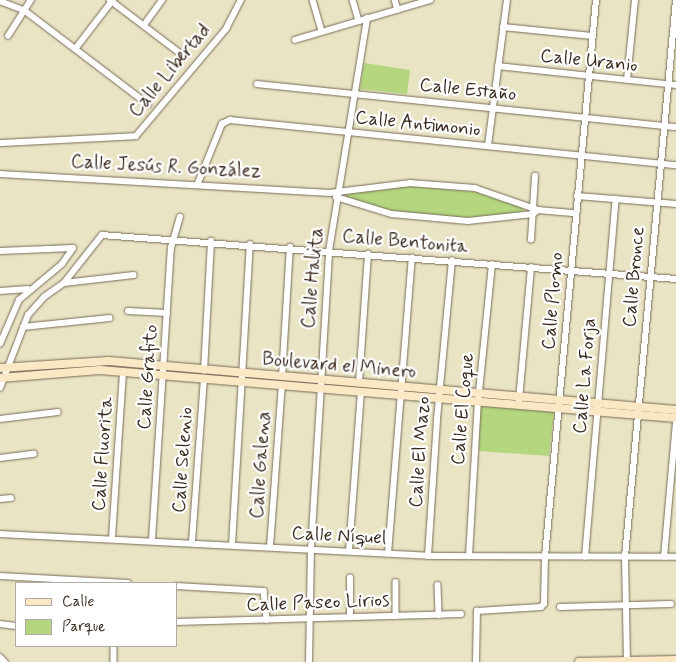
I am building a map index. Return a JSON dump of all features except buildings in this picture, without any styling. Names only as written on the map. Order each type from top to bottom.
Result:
[{"type":"street","points":[[8,36],[31,0]]},
{"type":"street","points":[[144,25],[162,0]]},
{"type":"street","name":"Calle Libertad","points":[[0,143],[136,136],[226,29],[241,0]]},
{"type":"street","points":[[313,0],[322,32]]},
{"type":"street","points":[[353,0],[359,21]]},
{"type":"street","points":[[395,0],[398,10]]},
{"type":"street","points":[[295,40],[430,0]]},
{"type":"street","points":[[488,146],[507,0]]},
{"type":"street","name":"Calle Plomo","points":[[476,662],[475,613],[479,610],[544,606],[545,557],[596,0]]},
{"type":"street","points":[[627,80],[635,0]]},
{"type":"street","name":"Calle Bronce","points":[[627,662],[625,557],[659,164],[676,0]]},
{"type":"street","points":[[0,1],[24,10],[148,104]]},
{"type":"street","points":[[76,48],[112,1],[184,56]]},
{"type":"street","name":"Calle Halita","points":[[309,662],[310,549],[329,251],[337,194],[368,18]]},
{"type":"street","points":[[503,27],[592,36]]},
{"type":"street","name":"Calle Uranio","points":[[498,66],[676,85]]},
{"type":"street","name":"Calle Estaño","points":[[257,84],[676,127]]},
{"type":"street","name":"Calle Antimonio","points":[[198,183],[226,121],[676,165]]},
{"type":"street","name":"Calle Jesús R. González","points":[[0,174],[198,183],[329,193],[402,216],[475,221],[534,210],[575,213]]},
{"type":"street","points":[[531,240],[535,176]]},
{"type":"street","name":"Calle Jesús R. González","points":[[337,194],[402,183],[429,184],[475,188],[534,210]]},
{"type":"street","points":[[577,196],[676,204]]},
{"type":"street","name":"Calle La Forja","points":[[585,557],[616,199]]},
{"type":"street","name":"Calle Grafito","points":[[152,540],[172,239],[180,217]]},
{"type":"street","name":"Calle Bentonita","points":[[64,283],[102,235],[211,241],[676,279]]},
{"type":"street","name":"Calle Selenio","points":[[192,542],[211,241]]},
{"type":"street","points":[[232,545],[250,244]]},
{"type":"street","points":[[0,251],[73,248],[62,264],[28,289],[2,330],[0,344]]},
{"type":"street","name":"Calle Galena","points":[[270,547],[290,248]]},
{"type":"street","points":[[359,383],[368,254]]},
{"type":"street","points":[[388,554],[412,258]]},
{"type":"street","name":"Calle El Mazo","points":[[428,556],[452,262]]},
{"type":"street","name":"Calle El Coque","points":[[469,556],[478,393],[492,265]]},
{"type":"street","points":[[519,405],[531,268]]},
{"type":"street","points":[[0,388],[4,367],[34,306],[64,283],[134,275]]},
{"type":"street","points":[[0,291],[28,289]]},
{"type":"street","points":[[128,312],[166,313]]},
{"type":"street","points":[[23,327],[110,318]]},
{"type":"street","name":"Boulevard el Minero","points":[[4,367],[98,360],[163,372]]},
{"type":"street","name":"Boulevard el Minero","points":[[3,377],[86,370],[163,372],[320,384],[359,383],[478,402],[519,405],[559,404]]},
{"type":"street","name":"Calle Fluorita","points":[[112,538],[123,372]]},
{"type":"street","name":"Boulevard el Minero","points":[[320,384],[361,392],[401,391]]},
{"type":"street","points":[[349,551],[361,392]]},
{"type":"street","name":"Boulevard el Minero","points":[[440,395],[478,393],[519,396],[559,404],[676,420]]},
{"type":"street","name":"Boulevard el Minero","points":[[597,408],[638,406],[676,410]]},
{"type":"street","points":[[0,419],[58,412]]},
{"type":"street","points":[[664,557],[676,420]]},
{"type":"street","points":[[0,458],[34,454]]},
{"type":"street","points":[[0,499],[10,498]]},
{"type":"street","name":"Calle Níquel","points":[[0,534],[192,542],[428,556],[676,557]]},
{"type":"street","points":[[0,576],[97,582]]},
{"type":"street","points":[[350,578],[350,617]]},
{"type":"street","points":[[396,582],[396,616]]},
{"type":"street","points":[[438,585],[439,615]]},
{"type":"street","points":[[178,586],[264,591],[267,620]]},
{"type":"street","points":[[560,607],[671,604]]},
{"type":"street","name":"Calle Paseo Lirios","points":[[178,622],[461,614]]},
{"type":"street","points":[[0,624],[15,626]]},
{"type":"street","points":[[114,647],[114,662]]},
{"type":"street","points":[[0,657],[5,662]]},
{"type":"street","points":[[579,662],[676,660]]},
{"type":"green space","points":[[364,63],[410,70],[407,94],[360,89]]},
{"type":"green space","points":[[400,185],[478,192],[523,207],[522,213],[481,219],[393,213],[347,200],[344,193]]},
{"type":"green space","points":[[480,406],[554,412],[549,456],[479,451]]}]
